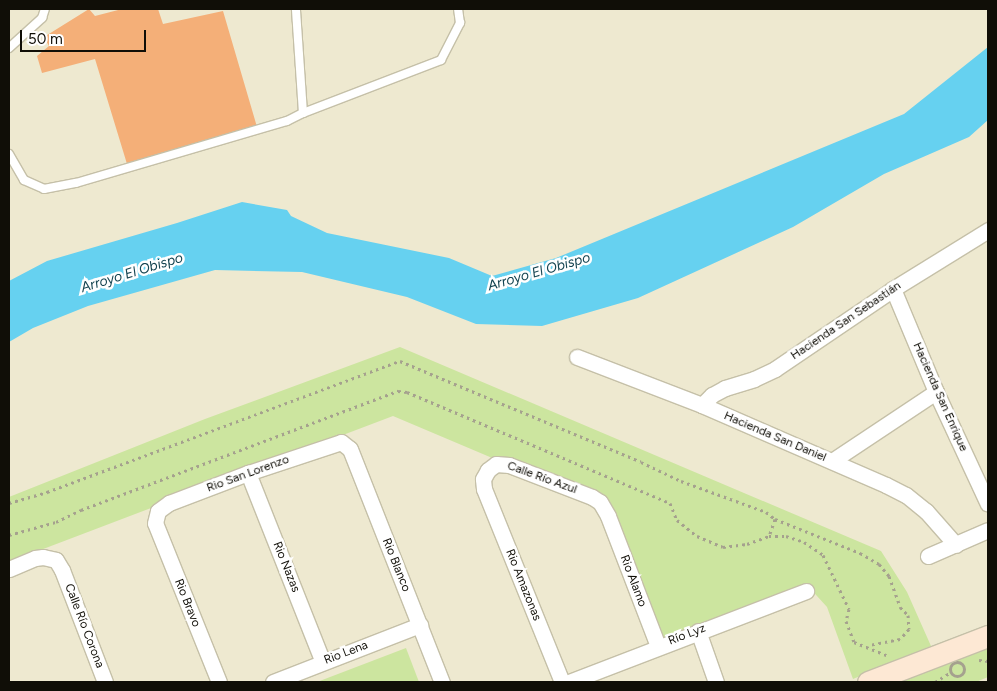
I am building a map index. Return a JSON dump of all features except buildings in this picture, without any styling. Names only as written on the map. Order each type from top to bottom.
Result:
[{"type":"street","name":"Hacienda San Sebastián","points":[[702,406],[712,395],[725,388],[754,379],[775,369],[893,289],[987,236]]},
{"type":"street","name":"Hacienda San Enrique","points":[[893,289],[936,392],[988,504]]},
{"type":"street","name":"Hacienda San Daniel","points":[[577,357],[702,406],[832,461],[906,495],[926,511],[956,545]]},
{"type":"street","points":[[832,461],[936,392]]},
{"type":"street","name":"Rio San Lorenzo","points":[[155,523],[158,511],[169,503],[248,473],[331,444],[344,442],[350,449]]},
{"type":"street","name":"Rio Blanco","points":[[350,449],[442,682]]},
{"type":"street","name":"Calle Río Azul","points":[[484,489],[483,479],[488,470],[496,464],[504,463],[592,497],[600,502],[608,516]]},
{"type":"street","name":"Rio Nazas","points":[[248,473],[324,662]]},
{"type":"street","name":"Rio Amazonas","points":[[484,489],[562,682]]},
{"type":"street","name":"Rio Alamo","points":[[608,516],[658,646]]},
{"type":"street","name":"Rio Bravo","points":[[155,523],[219,682]]},
{"type":"street","points":[[928,556],[988,530]]},
{"type":"street","name":"Calle Río Corona","points":[[9,569],[43,557],[56,560],[62,570],[105,682]]},
{"type":"street","name":"Río Lyz","points":[[569,682],[658,646],[806,591]]},
{"type":"street","name":"Rio Lena","points":[[274,682],[420,625]]},
{"type":"street","points":[[698,631],[716,682]]},
{"type":"street","points":[[868,682],[988,636]]},
{"type":"lane","points":[[9,48],[42,18],[45,9]]},
{"type":"lane","points":[[296,9],[303,113]]},
{"type":"lane","points":[[9,154],[24,180],[44,189],[76,183],[288,121],[303,113],[441,60],[460,22],[458,9]]},
{"type":"path","points":[[9,503],[47,492],[400,361],[641,462],[681,481],[766,512],[775,519],[860,552],[879,564],[889,576],[900,607],[908,615],[909,629],[900,639],[868,646]]},
{"type":"path","points":[[9,535],[56,522],[81,510],[398,391],[426,400],[670,503],[677,520],[690,531],[723,547],[747,544],[769,536],[786,536],[804,542],[823,555],[849,609],[846,621],[854,642],[889,656]]},
{"type":"path","points":[[769,536],[775,519]]},
{"type":"path","points":[[935,682],[951,672]]},
{"type":"green space","points":[[400,347],[881,551],[907,592],[931,646],[853,679],[827,607],[807,585],[657,642],[603,505],[393,416],[9,562],[9,497],[205,419]]},
{"type":"green space","points":[[988,638],[988,677],[976,682],[874,682]]},
{"type":"green space","points":[[406,648],[419,682],[317,682]]},
{"type":"water","name":"Arroyo El Obispo","points":[[988,47],[988,120],[969,137],[884,174],[793,227],[638,298],[542,326],[476,324],[407,297],[302,272],[215,270],[88,306],[33,328],[9,342],[9,281],[47,261],[242,202],[287,210],[291,216],[327,233],[449,258],[492,276],[556,258],[904,114]]}]
